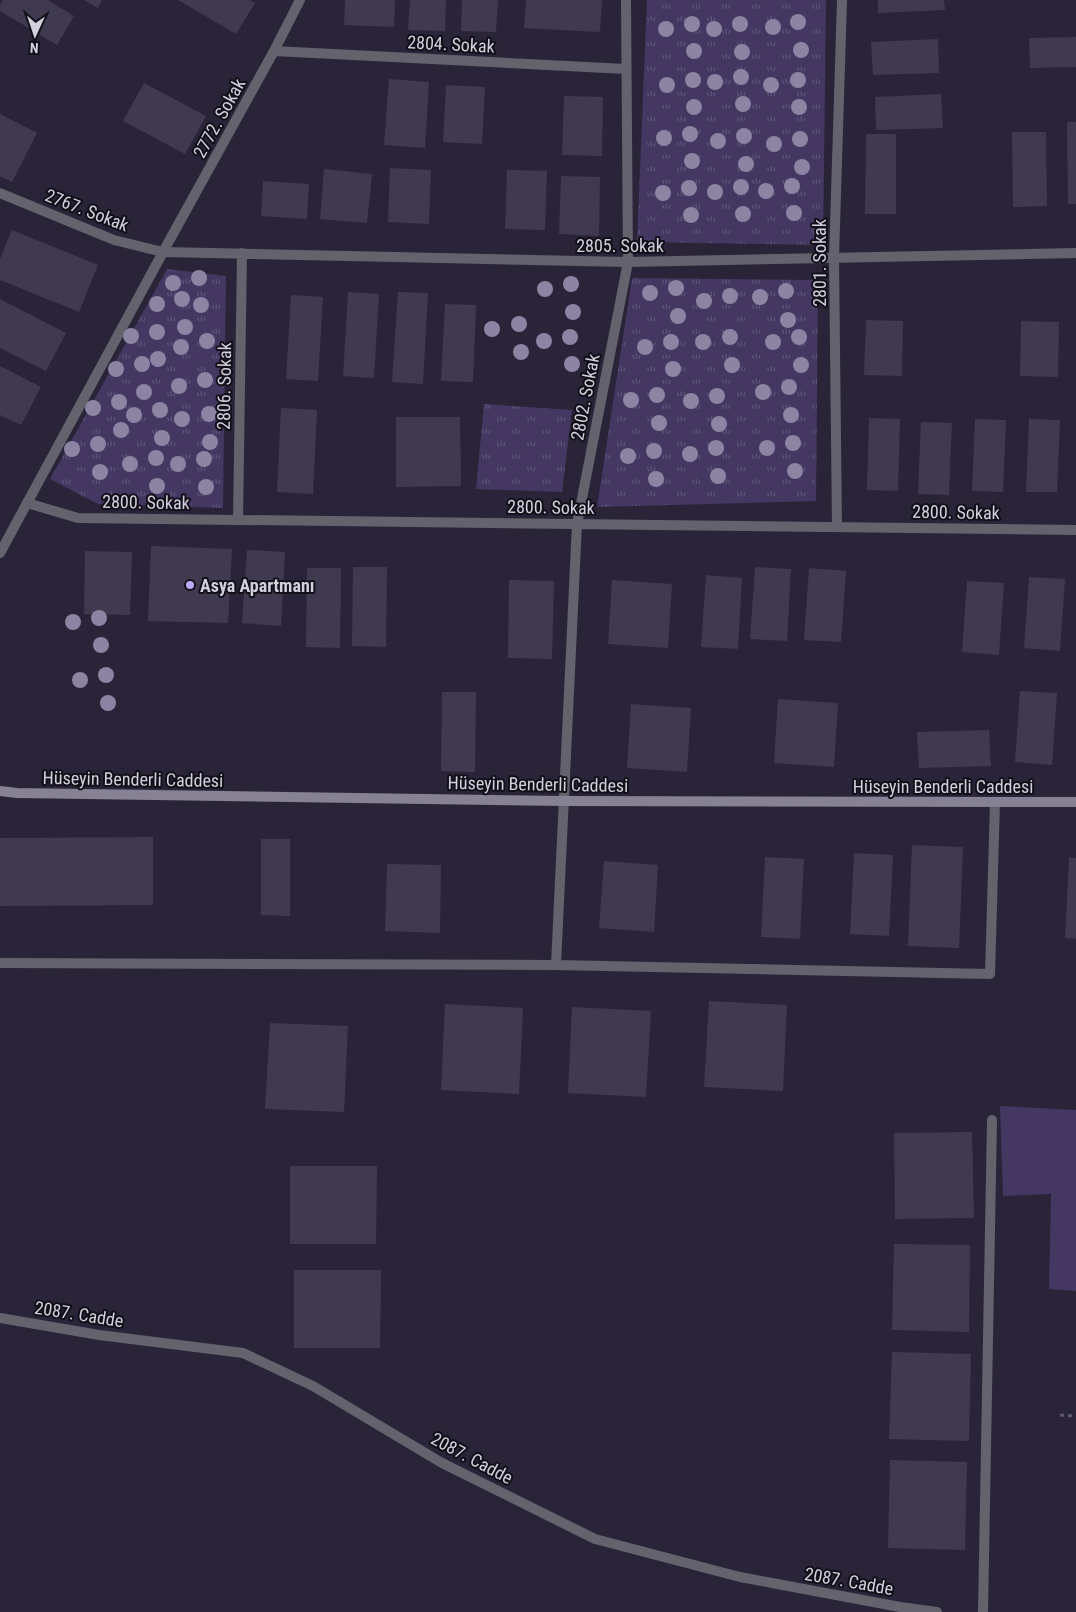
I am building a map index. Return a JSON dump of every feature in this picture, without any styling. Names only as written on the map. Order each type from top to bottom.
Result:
[{"type":"main road","name":"Hüseyin Benderli Caddesi","points":[[0,791],[17,793],[563,801],[1076,802]]},
{"type":"street","name":"2772. Sokak","points":[[0,553],[300,0]]},
{"type":"street","name":"2802. Sokak","points":[[556,965],[577,524],[628,262],[626,0]]},
{"type":"street","name":"2801. Sokak","points":[[837,527],[834,258],[842,0]]},
{"type":"street","name":"2804. Sokak","points":[[274,51],[626,69]]},
{"type":"street","name":"2767. Sokak","points":[[0,193],[114,240],[163,252]]},
{"type":"street","name":"2805. Sokak","points":[[163,252],[628,262],[1076,253]]},
{"type":"street","name":"2806. Sokak","points":[[238,520],[242,254]]},
{"type":"street","name":"2800. Sokak","points":[[27,503],[78,518],[1076,530]]},
{"type":"street","points":[[0,963],[556,965],[990,974],[995,802]]},
{"type":"street","points":[[983,1612],[992,1120]]},
{"type":"street","name":"2087. Cadde","points":[[0,1318],[99,1335],[242,1353],[313,1386],[442,1463],[595,1538],[740,1577],[900,1607],[937,1612]]},
{"type":"path","points":[[1060,1415],[1076,1416]]},
{"type":"green space","points":[[647,0],[826,0],[823,245],[637,242]]},
{"type":"green space","points":[[167,269],[226,276],[223,508],[98,504],[50,479]]},
{"type":"green space","points":[[632,278],[818,280],[816,501],[597,507]]},
{"type":"green space","points":[[484,404],[572,410],[562,492],[476,489]]},
{"type":"green space","points":[[1000,1106],[1076,1110],[1076,1291],[1049,1289],[1051,1194],[1003,1196]]},
{"type":"building","points":[[3,0],[48,0],[74,16],[57,45],[0,11],[0,5]]},
{"type":"building","points":[[84,0],[102,0],[98,8]]},
{"type":"building","points":[[178,0],[249,0],[255,3],[236,34]]},
{"type":"building","points":[[345,0],[395,0],[394,27],[344,25]]},
{"type":"building","points":[[410,0],[446,0],[445,31],[408,30]]},
{"type":"building","points":[[462,0],[498,0],[496,32],[461,31]]},
{"type":"building","points":[[526,0],[602,0],[600,32],[524,28]]},
{"type":"building","points":[[878,0],[944,0],[945,10],[878,13]]},
{"type":"building","points":[[1076,37],[1076,67],[1030,68],[1029,38]]},
{"type":"building","points":[[938,39],[939,73],[873,75],[871,42]]},
{"type":"building","points":[[389,79],[429,82],[425,148],[384,145]]},
{"type":"building","points":[[144,83],[206,116],[185,154],[123,121]]},
{"type":"building","points":[[446,85],[485,87],[482,144],[443,142]]},
{"type":"building","points":[[941,94],[943,128],[876,130],[875,97]]},
{"type":"building","points":[[564,96],[603,97],[602,156],[562,155]]},
{"type":"building","points":[[0,114],[37,133],[12,182],[0,176]]},
{"type":"building","points":[[1067,122],[1076,122],[1076,204],[1068,204]]},
{"type":"building","points":[[1012,132],[1046,132],[1047,206],[1013,207]]},
{"type":"building","points":[[866,134],[896,134],[896,214],[865,214]]},
{"type":"building","points":[[390,168],[431,170],[429,224],[388,222]]},
{"type":"building","points":[[324,169],[372,174],[367,223],[320,219]]},
{"type":"building","points":[[507,170],[547,171],[545,230],[505,229]]},
{"type":"building","points":[[561,176],[600,177],[599,236],[559,234]]},
{"type":"building","points":[[263,181],[309,184],[307,219],[261,216]]},
{"type":"building","points":[[12,230],[98,265],[79,312],[0,280],[0,259]]},
{"type":"building","points":[[348,292],[379,294],[374,378],[343,376]]},
{"type":"building","points":[[398,292],[428,293],[423,384],[392,382]]},
{"type":"building","points":[[291,295],[323,297],[318,381],[286,379]]},
{"type":"building","points":[[0,299],[66,333],[46,371],[0,348]]},
{"type":"building","points":[[445,304],[476,305],[473,382],[441,381]]},
{"type":"building","points":[[866,320],[903,321],[902,376],[864,375]]},
{"type":"building","points":[[1021,321],[1059,322],[1058,377],[1020,376]]},
{"type":"building","points":[[0,366],[41,387],[21,425],[0,415]]},
{"type":"building","points":[[281,408],[317,410],[313,494],[277,492]]},
{"type":"building","points":[[396,417],[460,417],[461,486],[396,487]]},
{"type":"building","points":[[869,418],[900,419],[898,491],[867,490]]},
{"type":"building","points":[[975,419],[1006,420],[1003,492],[972,491]]},
{"type":"building","points":[[1029,419],[1060,420],[1057,492],[1026,492]]},
{"type":"building","points":[[921,422],[952,423],[949,495],[918,494]]},
{"type":"building","name":"Asya Apartmanı","points":[[151,546],[232,549],[228,623],[148,621]]},
{"type":"building","points":[[247,550],[285,552],[281,626],[242,623]]},
{"type":"building","points":[[85,551],[132,552],[130,615],[84,614]]},
{"type":"building","points":[[353,567],[387,567],[386,647],[352,646]]},
{"type":"building","points":[[755,567],[791,569],[787,641],[750,639]]},
{"type":"building","points":[[307,568],[341,568],[340,648],[306,647]]},
{"type":"building","points":[[809,568],[846,571],[841,642],[804,640]]},
{"type":"building","points":[[706,575],[742,578],[738,649],[701,647]]},
{"type":"building","points":[[1029,577],[1065,579],[1060,651],[1024,648]]},
{"type":"building","points":[[509,580],[554,581],[552,659],[508,658]]},
{"type":"building","points":[[612,580],[672,584],[668,648],[608,644]]},
{"type":"building","points":[[967,581],[1004,583],[999,655],[962,652]]},
{"type":"building","points":[[1020,691],[1057,693],[1052,765],[1015,762]]},
{"type":"building","points":[[442,692],[476,692],[475,772],[441,771]]},
{"type":"building","points":[[778,699],[838,703],[834,767],[774,763]]},
{"type":"building","points":[[631,704],[691,708],[687,772],[627,768]]},
{"type":"building","points":[[989,730],[991,766],[919,768],[917,732]]},
{"type":"building","points":[[153,837],[153,905],[0,906],[0,838]]},
{"type":"building","points":[[261,839],[290,839],[290,916],[261,915]]},
{"type":"building","points":[[912,845],[963,847],[959,948],[908,946]]},
{"type":"building","points":[[854,853],[893,855],[889,936],[850,934]]},
{"type":"building","points":[[765,857],[804,859],[800,939],[761,937]]},
{"type":"building","points":[[1069,858],[1076,858],[1076,939],[1065,938]]},
{"type":"building","points":[[604,861],[658,865],[654,932],[599,928]]},
{"type":"building","points":[[387,864],[441,865],[440,933],[385,931]]},
{"type":"building","points":[[709,1001],[787,1005],[783,1091],[704,1087]]},
{"type":"building","points":[[445,1004],[523,1008],[519,1094],[441,1090]]},
{"type":"building","points":[[572,1007],[651,1011],[646,1097],[568,1093]]},
{"type":"building","points":[[270,1023],[348,1026],[344,1112],[265,1109]]},
{"type":"building","points":[[972,1132],[974,1218],[895,1219],[894,1133]]},
{"type":"building","points":[[290,1166],[377,1166],[376,1244],[290,1244]]},
{"type":"building","points":[[894,1244],[970,1245],[969,1332],[892,1330]]},
{"type":"building","points":[[294,1270],[381,1270],[380,1348],[294,1348]]},
{"type":"building","points":[[892,1352],[971,1354],[969,1441],[889,1439]]},
{"type":"building","points":[[890,1460],[967,1462],[965,1550],[888,1548]]},
{"type":"place","name":"Asya Apartmanı","points":[[190,585]]}]
